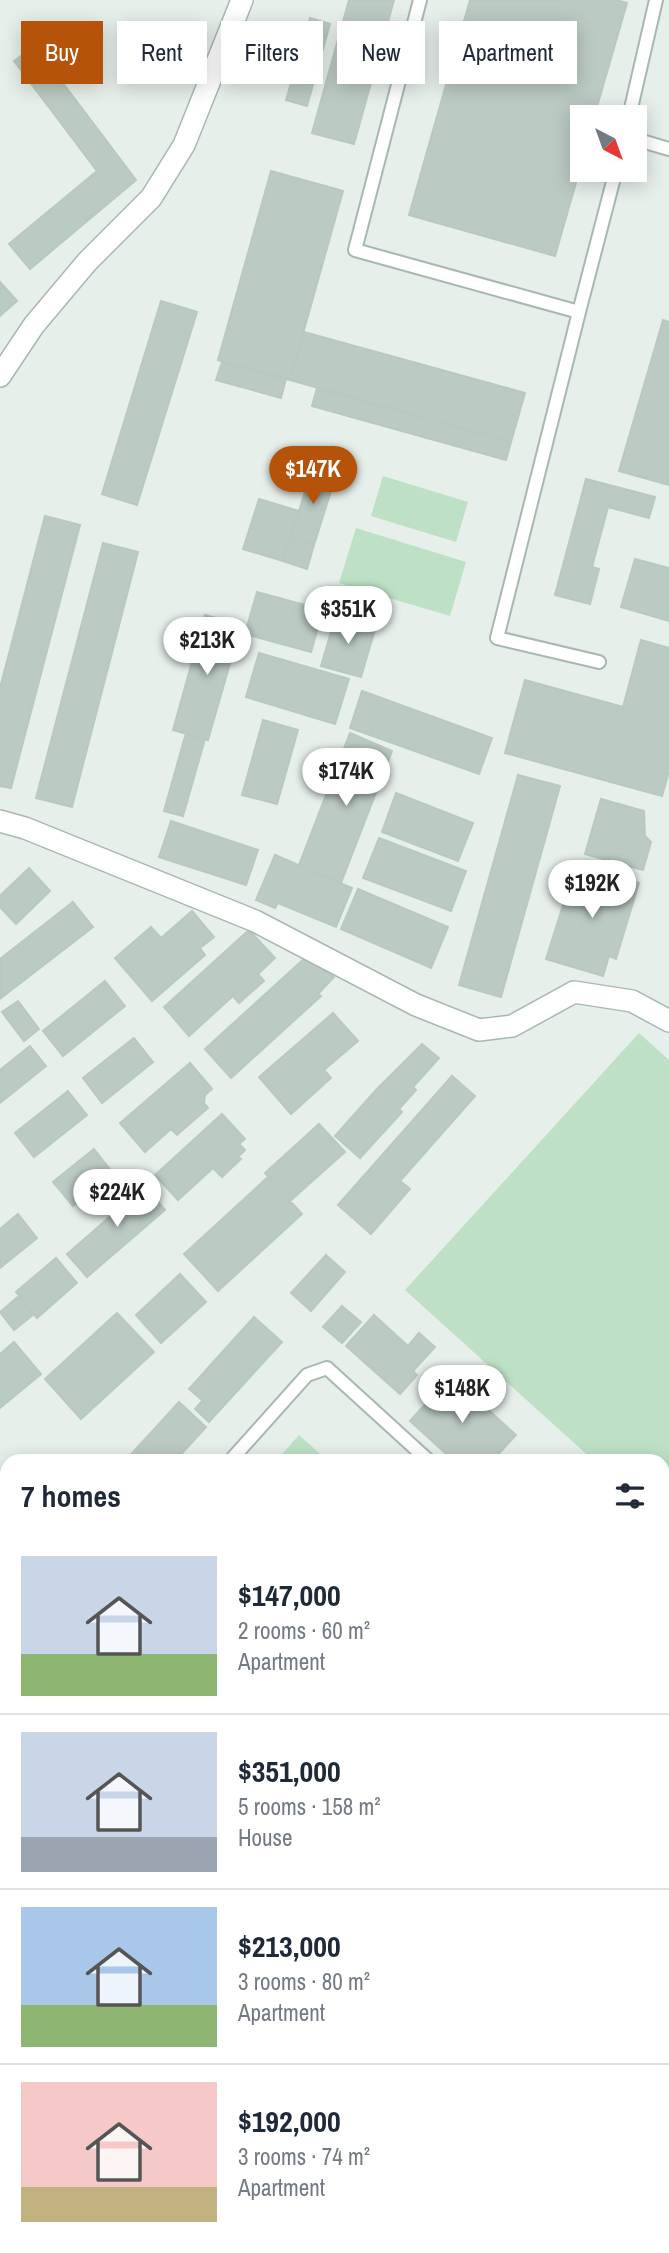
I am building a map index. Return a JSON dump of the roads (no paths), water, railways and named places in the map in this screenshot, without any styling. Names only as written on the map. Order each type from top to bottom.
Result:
[{"type":"street","points":[[0,376],[34,325],[87,262],[150,198],[184,145],[236,2]]},
{"type":"street","points":[[0,821],[25,828],[256,921],[416,1005],[479,1030],[512,1026],[575,992],[632,1001],[669,1021]]},
{"type":"lane","points":[[420,0],[355,250],[579,312]]},
{"type":"lane","points":[[632,105],[656,0]]},
{"type":"lane","points":[[648,143],[669,149]]},
{"type":"lane","points":[[599,662],[497,638],[614,182]]},
{"type":"lane","points":[[236,1454],[307,1374],[327,1368],[421,1454]]}]
